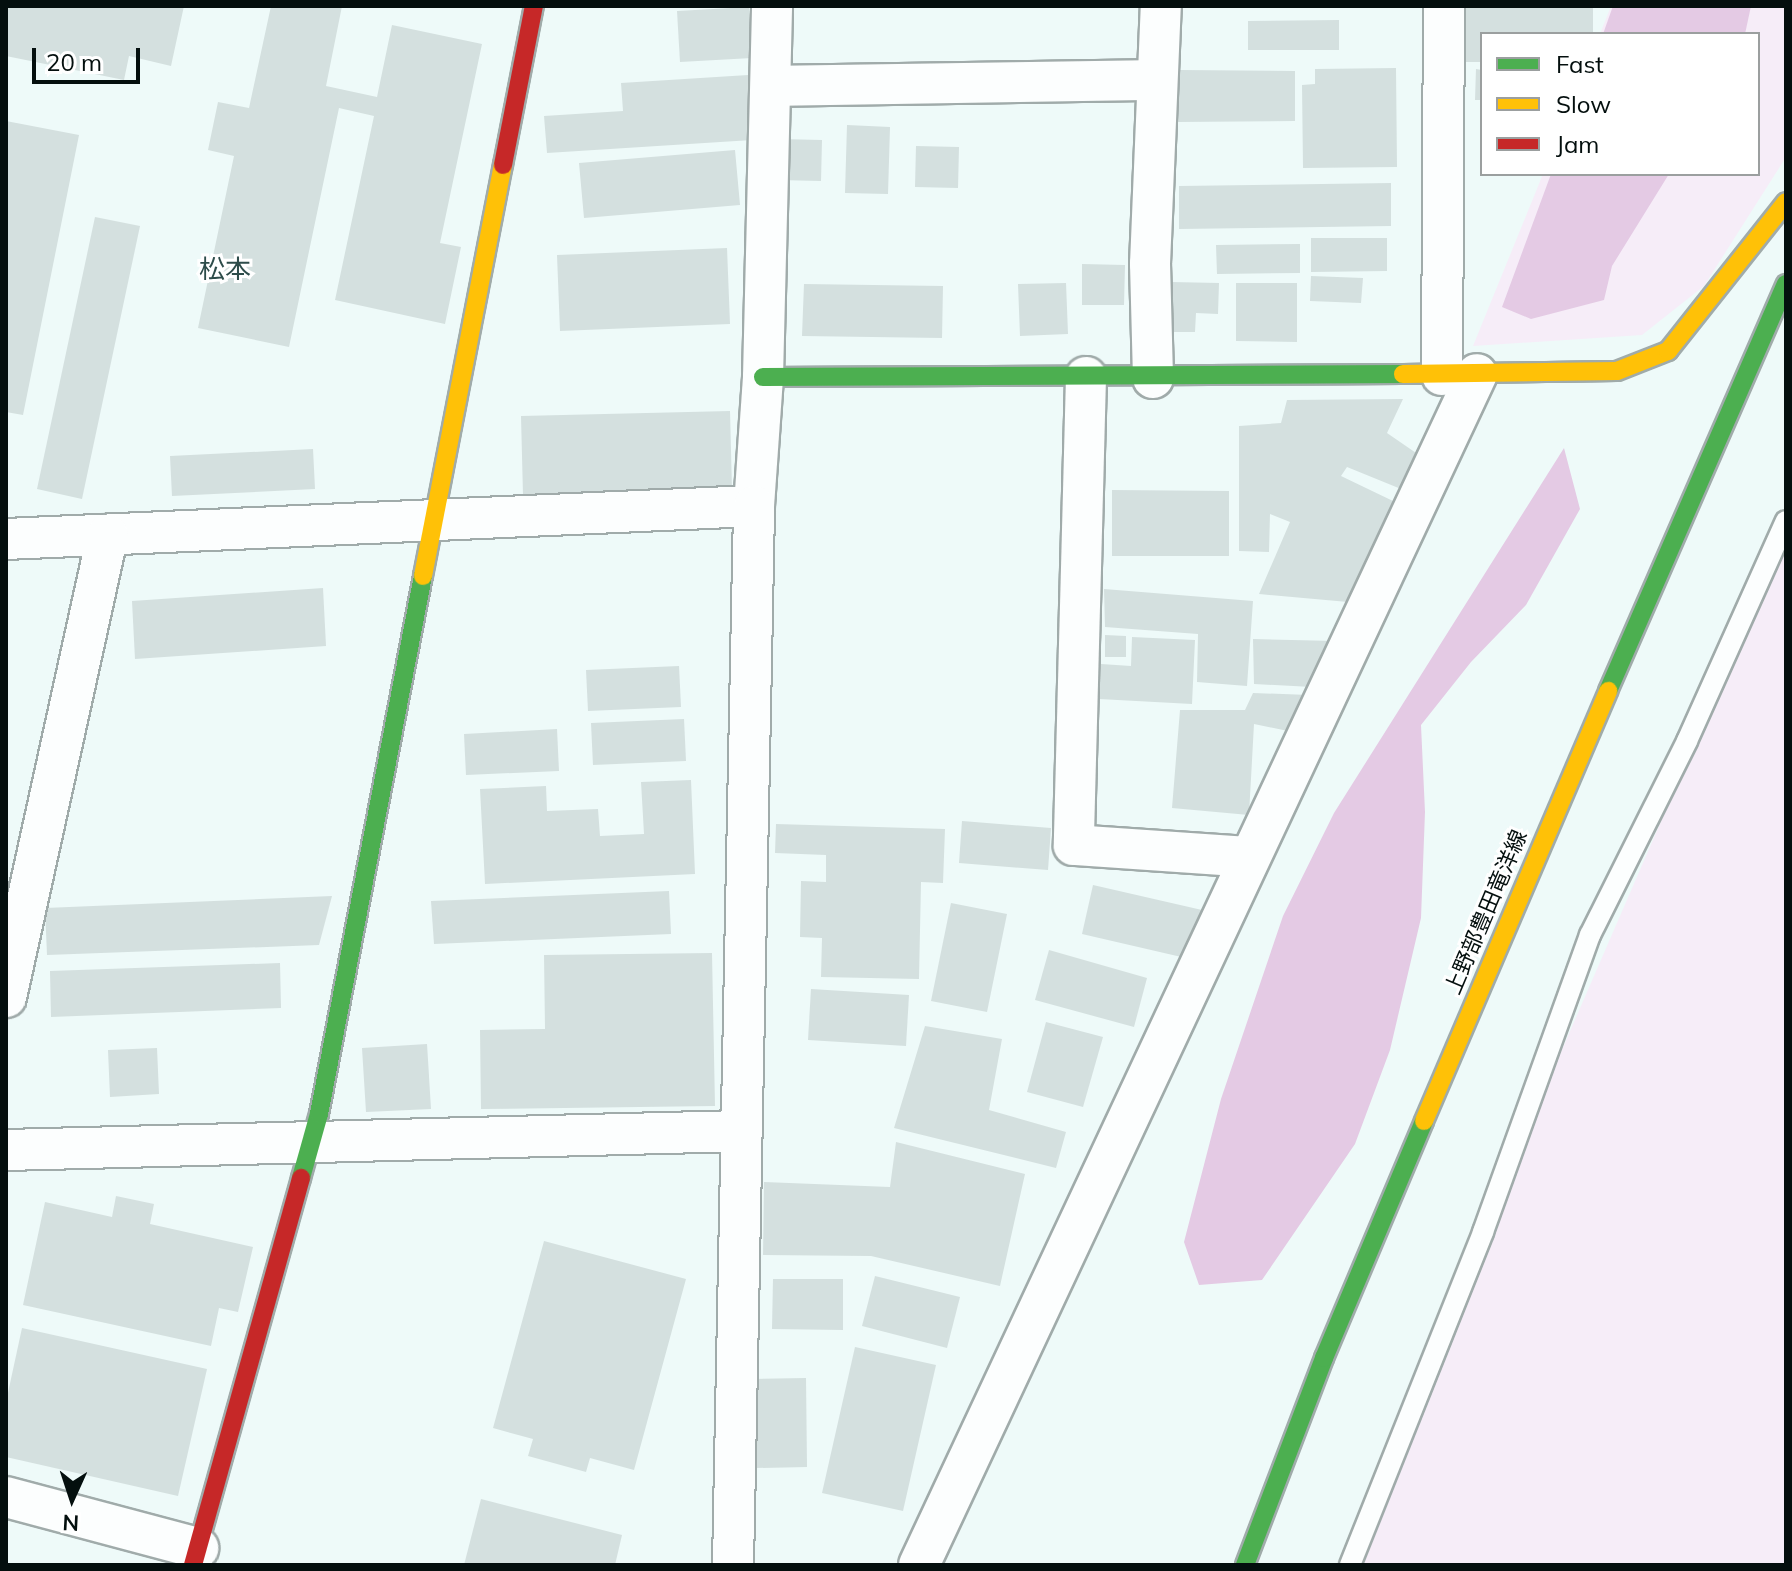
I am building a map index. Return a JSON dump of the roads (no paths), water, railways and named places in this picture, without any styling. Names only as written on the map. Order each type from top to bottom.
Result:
[{"type":"street","points":[[6,1497],[196,1556],[311,1141],[534,6]]},
{"type":"street","points":[[733,1565],[754,506],[763,377],[772,6]]},
{"type":"street","points":[[1153,378],[1150,264],[1161,6]]},
{"type":"street","points":[[919,1565],[1250,857],[1459,374],[1444,6]]},
{"type":"street","points":[[771,86],[1157,80]]},
{"type":"street","points":[[763,377],[1153,378],[1617,371],[1668,351],[1786,202]]},
{"type":"street","name":"上野部豊田竜洋線","points":[[1245,1565],[1324,1358],[1524,885],[1786,284]]},
{"type":"street","points":[[1086,377],[1074,845],[1250,857]]},
{"type":"street","points":[[6,539],[754,506]]},
{"type":"street","points":[[6,997],[108,535]]},
{"type":"street","points":[[6,1150],[742,1131]]},
{"type":"lane","points":[[1350,1565],[1483,1232],[1590,935],[1687,741],[1786,521]]},
{"type":"district","name":"松本","points":[[225,269]]}]
